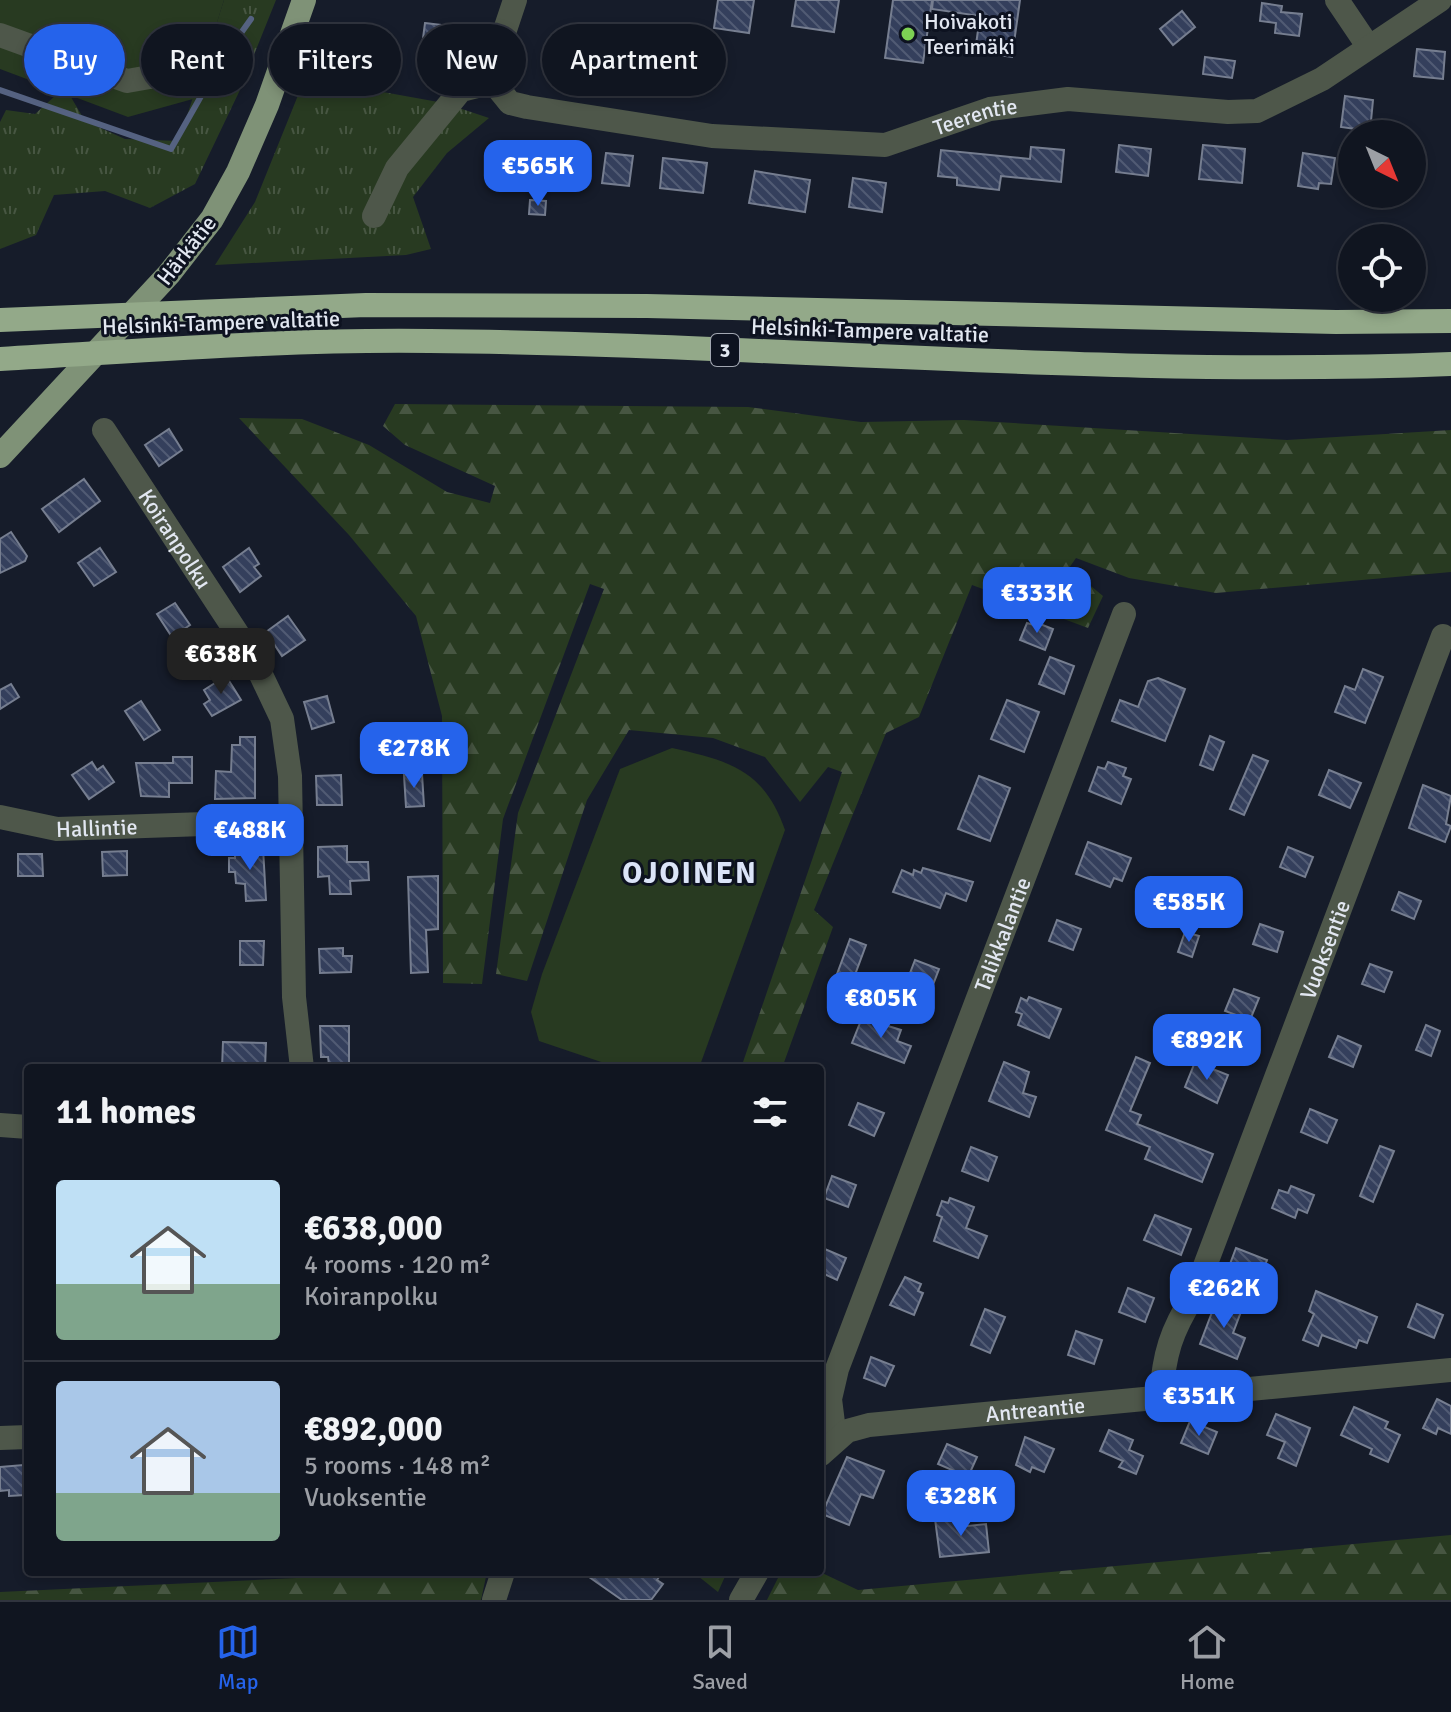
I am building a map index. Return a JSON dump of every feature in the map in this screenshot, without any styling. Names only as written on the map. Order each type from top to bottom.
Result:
[{"type":"highway","name":"Helsinki-Tampere valtatie","points":[[0,320],[244,308],[538,305],[1336,322],[1451,321]]},
{"type":"highway","name":"Helsinki-Tampere valtatie","points":[[0,359],[244,345],[429,341],[1146,365],[1314,368],[1451,364]]},
{"type":"main road","name":"Härkätie","points":[[0,456],[169,274],[212,219],[238,172],[304,0]]},
{"type":"street","points":[[507,24],[515,0]]},
{"type":"street","points":[[1337,0],[1368,46]]},
{"type":"street","name":"Teerentie","points":[[504,96],[510,103],[527,107],[712,136],[885,145],[990,109],[1068,99],[1228,112],[1257,111],[1322,79],[1440,0]]},
{"type":"street","points":[[0,35],[127,81],[141,79]]},
{"type":"street","points":[[374,216],[397,168],[456,96]]},
{"type":"street","name":"Koiranpolku","points":[[104,430],[224,610],[277,704],[286,735],[294,997],[302,1064]]},
{"type":"street","name":"Talikkalantie","points":[[828,1447],[830,1399],[837,1369],[1124,614]]},
{"type":"street","name":"Vuoksentie","points":[[1161,1397],[1164,1358],[1174,1326],[1194,1295],[1443,636]]},
{"type":"street","name":"Hallintie","points":[[0,817],[57,829],[291,821]]},
{"type":"street","points":[[0,1125],[24,1127]]},
{"type":"street","name":"Antreantie","points":[[828,1447],[847,1431],[869,1425],[1451,1370]]},
{"type":"street","points":[[0,1438],[24,1437]]},
{"type":"street","points":[[494,1600],[502,1576]]},
{"type":"street","points":[[741,1600],[755,1576]]},
{"type":"green space","points":[[0,0],[224,0],[216,24],[141,24],[141,96],[194,96],[193,99],[128,117],[72,96],[125,96],[125,24],[24,24],[24,78],[0,69]]},
{"type":"green space","points":[[224,0],[276,0],[253,57],[253,24],[216,24]]},
{"type":"green space","points":[[401,95],[444,103],[489,118],[447,153],[413,197],[431,249],[406,255],[215,265],[255,202],[298,96]]},
{"type":"green space","points":[[55,96],[70,96],[85,121],[125,139],[179,141],[193,96],[237,96],[195,184],[150,208],[105,191],[54,195],[36,235],[0,249],[0,122],[6,110],[35,114]]},
{"type":"green space","points":[[395,404],[748,407],[861,422],[964,420],[1287,440],[1451,430],[1451,572],[1216,593],[1129,578],[1076,558],[1069,568],[1103,596],[1088,628],[972,585],[919,717],[886,733],[814,910],[833,927],[783,1064],[742,1064],[842,772],[828,767],[800,802],[765,757],[713,738],[629,730],[587,800],[527,981],[496,974],[518,813],[604,589],[590,584],[503,819],[482,984],[443,983],[442,716],[416,616],[349,535],[239,418],[302,419],[369,445],[447,492],[490,503],[495,486],[405,445],[383,426]]},
{"type":"green space","points":[[672,748],[728,764],[755,781],[767,794],[785,830],[700,1064],[607,1064],[539,1041],[531,1012],[542,974],[620,769]]},
{"type":"green space","points":[[1451,1535],[1451,1600],[767,1600],[779,1576],[824,1574],[858,1590]]},
{"type":"green space","points":[[340,1576],[486,1576],[481,1600],[0,1600],[0,1592]]},
{"type":"green space","points":[[698,1576],[725,1576],[718,1592]]},
{"type":"building","points":[[718,0],[754,0],[749,33],[726,30],[726,24],[715,24]]},
{"type":"building","points":[[796,0],[839,0],[834,32],[792,26]]},
{"type":"building","points":[[893,0],[932,0],[923,63],[885,58]]},
{"type":"building","points":[[933,0],[1020,0],[1012,57],[975,52],[980,16],[932,9]]},
{"type":"building","points":[[1262,3],[1282,6],[1281,12],[1302,14],[1299,36],[1275,33],[1276,23],[1260,21]]},
{"type":"building","points":[[1182,11],[1195,27],[1173,45],[1160,29]]},
{"type":"building","points":[[1417,49],[1445,52],[1443,79],[1414,76]]},
{"type":"building","points":[[1205,57],[1235,61],[1232,78],[1203,74]]},
{"type":"building","points":[[1345,96],[1373,100],[1371,120],[1342,120]]},
{"type":"building","points":[[1119,145],[1151,149],[1148,176],[1116,172]]},
{"type":"building","points":[[1203,145],[1245,149],[1242,183],[1199,179]]},
{"type":"building","points":[[1031,147],[1064,150],[1061,182],[1001,176],[999,190],[957,185],[957,178],[938,176],[941,150],[1030,159]]},
{"type":"building","points":[[492,150],[515,153],[513,174],[490,171]]},
{"type":"building","points":[[606,153],[633,156],[629,186],[602,183]]},
{"type":"building","points":[[1303,153],[1335,158],[1331,184],[1319,183],[1318,189],[1298,186]]},
{"type":"building","points":[[663,158],[707,163],[703,193],[660,188]]},
{"type":"building","points":[[755,171],[810,180],[805,212],[749,203]]},
{"type":"building","points":[[853,178],[886,183],[882,212],[849,207]]},
{"type":"building","points":[[530,200],[546,201],[545,215],[529,214]]},
{"type":"building","points":[[169,429],[182,450],[159,466],[145,445]]},
{"type":"building","points":[[84,479],[100,501],[59,532],[42,509]]},
{"type":"building","points":[[11,532],[27,556],[25,561],[0,573],[0,539]]},
{"type":"building","points":[[100,548],[116,572],[94,586],[78,563]]},
{"type":"building","points":[[249,548],[259,564],[254,567],[261,576],[240,592],[223,567]]},
{"type":"building","points":[[175,603],[190,625],[172,637],[157,614]]},
{"type":"building","points":[[288,616],[305,640],[282,656],[266,632]]},
{"type":"building","points":[[1035,622],[1053,629],[1045,650],[1020,640],[1027,623],[1034,625]]},
{"type":"building","points":[[1050,657],[1074,666],[1064,694],[1039,684]]},
{"type":"building","points":[[1363,669],[1383,677],[1365,723],[1335,712],[1345,686],[1355,690]]},
{"type":"building","points":[[226,676],[241,700],[212,716],[204,704],[210,700],[204,690]]},
{"type":"building","points":[[1158,678],[1185,689],[1165,741],[1112,721],[1120,700],[1138,707],[1148,681]]},
{"type":"building","points":[[11,684],[19,697],[0,709],[0,690]]},
{"type":"building","points":[[327,696],[334,722],[312,729],[304,702]]},
{"type":"building","points":[[1007,700],[1039,712],[1024,752],[991,739]]},
{"type":"building","points":[[141,701],[160,730],[144,740],[125,711]]},
{"type":"building","points":[[1210,736],[1224,742],[1213,770],[1200,765]]},
{"type":"building","points":[[240,737],[255,737],[255,798],[215,799],[216,771],[231,772],[232,745],[240,745]]},
{"type":"building","points":[[1253,755],[1268,761],[1244,815],[1230,809]]},
{"type":"building","points":[[173,757],[192,757],[192,783],[169,783],[169,797],[141,796],[136,763],[173,763]]},
{"type":"building","points":[[92,762],[97,770],[103,766],[114,782],[89,799],[72,775]]},
{"type":"building","points":[[1108,762],[1126,768],[1123,776],[1131,779],[1121,804],[1089,791],[1098,767],[1105,769]]},
{"type":"building","points":[[1329,770],[1361,783],[1350,808],[1319,795]]},
{"type":"building","points":[[422,774],[424,806],[406,807],[404,775]]},
{"type":"building","points":[[341,775],[342,805],[317,805],[316,776]]},
{"type":"building","points":[[979,776],[1010,788],[990,841],[958,829]]},
{"type":"building","points":[[1423,785],[1451,796],[1446,824],[1451,826],[1445,842],[1409,828]]},
{"type":"building","points":[[1088,842],[1131,858],[1122,881],[1114,878],[1110,887],[1076,874]]},
{"type":"building","points":[[347,846],[347,862],[368,862],[369,880],[350,881],[351,894],[330,894],[329,876],[318,877],[318,847]]},
{"type":"building","points":[[1288,847],[1313,857],[1305,877],[1280,867]]},
{"type":"building","points":[[263,848],[266,900],[246,901],[245,884],[236,883],[235,872],[229,872],[229,858],[235,858],[235,849]]},
{"type":"building","points":[[127,851],[127,875],[103,876],[102,852]]},
{"type":"building","points":[[18,854],[42,854],[43,876],[18,876]]},
{"type":"building","points":[[923,868],[973,882],[966,901],[946,893],[940,908],[893,892],[902,870],[913,875],[914,870],[921,873]]},
{"type":"building","points":[[438,876],[438,929],[426,930],[428,972],[411,973],[408,877]]},
{"type":"building","points":[[1399,892],[1421,901],[1414,919],[1392,910]]},
{"type":"building","points":[[1057,920],[1081,929],[1073,950],[1049,941]]},
{"type":"building","points":[[1260,924],[1283,932],[1277,952],[1253,944]]},
{"type":"building","points":[[1185,932],[1199,936],[1192,957],[1178,952]]},
{"type":"building","points":[[850,939],[866,945],[846,999],[830,993]]},
{"type":"building","points":[[240,941],[264,941],[263,965],[240,965]]},
{"type":"building","points":[[343,948],[343,956],[352,956],[351,972],[320,973],[319,949]]},
{"type":"building","points":[[915,960],[939,969],[931,990],[907,981]]},
{"type":"building","points":[[1370,964],[1392,972],[1384,992],[1362,984]]},
{"type":"building","points":[[1234,989],[1259,998],[1250,1020],[1225,1011]]},
{"type":"building","points":[[1029,997],[1061,1009],[1049,1038],[1018,1025],[1022,1014],[1016,1012],[1021,998],[1027,1001]]},
{"type":"building","points":[[862,1018],[901,1030],[897,1041],[911,1046],[904,1063],[852,1043]]},
{"type":"building","points":[[1426,1025],[1440,1031],[1431,1056],[1416,1050]]},
{"type":"building","points":[[320,1026],[349,1026],[349,1064],[329,1064],[328,1057],[321,1057]]},
{"type":"building","points":[[1338,1036],[1361,1046],[1353,1067],[1329,1057]]},
{"type":"building","points":[[223,1042],[266,1043],[265,1064],[222,1064]]},
{"type":"building","points":[[1136,1057],[1150,1063],[1130,1111],[1141,1115],[1137,1124],[1213,1154],[1202,1182],[1145,1159],[1150,1147],[1106,1130]]},
{"type":"building","points":[[1004,1062],[1029,1072],[1023,1093],[1036,1097],[1029,1117],[989,1101]]},
{"type":"building","points":[[1195,1062],[1228,1075],[1217,1103],[1185,1087]]},
{"type":"building","points":[[858,1103],[884,1113],[874,1136],[849,1125]]},
{"type":"building","points":[[1310,1109],[1337,1120],[1327,1143],[1301,1132]]},
{"type":"building","points":[[1380,1146],[1394,1151],[1373,1202],[1360,1196]]},
{"type":"building","points":[[971,1147],[997,1157],[988,1181],[962,1171]]},
{"type":"building","points":[[832,1176],[856,1185],[848,1207],[824,1198]]},
{"type":"building","points":[[1291,1186],[1314,1195],[1307,1213],[1298,1209],[1295,1218],[1272,1208],[1279,1190],[1288,1193]]},
{"type":"building","points":[[950,1198],[974,1207],[966,1228],[987,1236],[978,1258],[934,1241],[942,1217],[937,1215],[942,1201],[948,1203]]},
{"type":"building","points":[[1155,1215],[1191,1229],[1181,1255],[1144,1240]]},
{"type":"building","points":[[1236,1248],[1267,1260],[1258,1284],[1227,1272]]},
{"type":"building","points":[[824,1249],[846,1258],[837,1280],[824,1274]]},
{"type":"building","points":[[905,1277],[921,1284],[918,1291],[923,1293],[914,1315],[890,1305]]},
{"type":"building","points":[[1128,1288],[1154,1298],[1145,1322],[1119,1312]]},
{"type":"building","points":[[1316,1291],[1377,1317],[1367,1343],[1359,1340],[1356,1348],[1322,1335],[1318,1346],[1303,1340],[1314,1314],[1309,1311]]},
{"type":"building","points":[[1217,1299],[1242,1309],[1233,1333],[1245,1338],[1237,1359],[1200,1344]]},
{"type":"building","points":[[1417,1304],[1443,1315],[1434,1338],[1408,1327]]},
{"type":"building","points":[[985,1309],[1005,1317],[990,1353],[971,1345]]},
{"type":"building","points":[[1076,1331],[1102,1340],[1094,1364],[1068,1355]]},
{"type":"building","points":[[871,1357],[894,1366],[885,1386],[864,1378]]},
{"type":"building","points":[[1437,1399],[1451,1406],[1451,1434],[1438,1428],[1436,1434],[1423,1428]]},
{"type":"building","points":[[1354,1407],[1388,1422],[1385,1428],[1400,1435],[1388,1462],[1370,1454],[1372,1449],[1341,1435]]},
{"type":"building","points":[[1276,1414],[1310,1428],[1296,1466],[1278,1458],[1285,1442],[1267,1435]]},
{"type":"building","points":[[1190,1421],[1217,1432],[1208,1454],[1181,1443]]},
{"type":"building","points":[[1109,1430],[1133,1440],[1129,1450],[1143,1456],[1136,1474],[1119,1467],[1123,1461],[1100,1451]]},
{"type":"building","points":[[1025,1437],[1054,1449],[1044,1472],[1032,1467],[1030,1472],[1016,1465]]},
{"type":"building","points":[[947,1444],[977,1457],[968,1477],[938,1464]]},
{"type":"building","points":[[847,1457],[884,1471],[873,1498],[861,1494],[849,1525],[824,1515]]},
{"type":"building","points":[[23,1465],[24,1495],[9,1496],[9,1490],[0,1491],[0,1467]]},
{"type":"building","points":[[956,1516],[958,1527],[986,1524],[989,1552],[940,1557],[935,1519]]},
{"type":"building","points":[[588,1576],[660,1576],[657,1580],[663,1584],[651,1600],[622,1600]]},
{"type":"waterway","points":[[0,90],[171,149],[221,61],[251,19]]},
{"type":"place","name":"Hoivakoti Teerimäki","points":[[908,34]]},
{"type":"district","name":"OJOINEN","points":[[690,873]]}]
